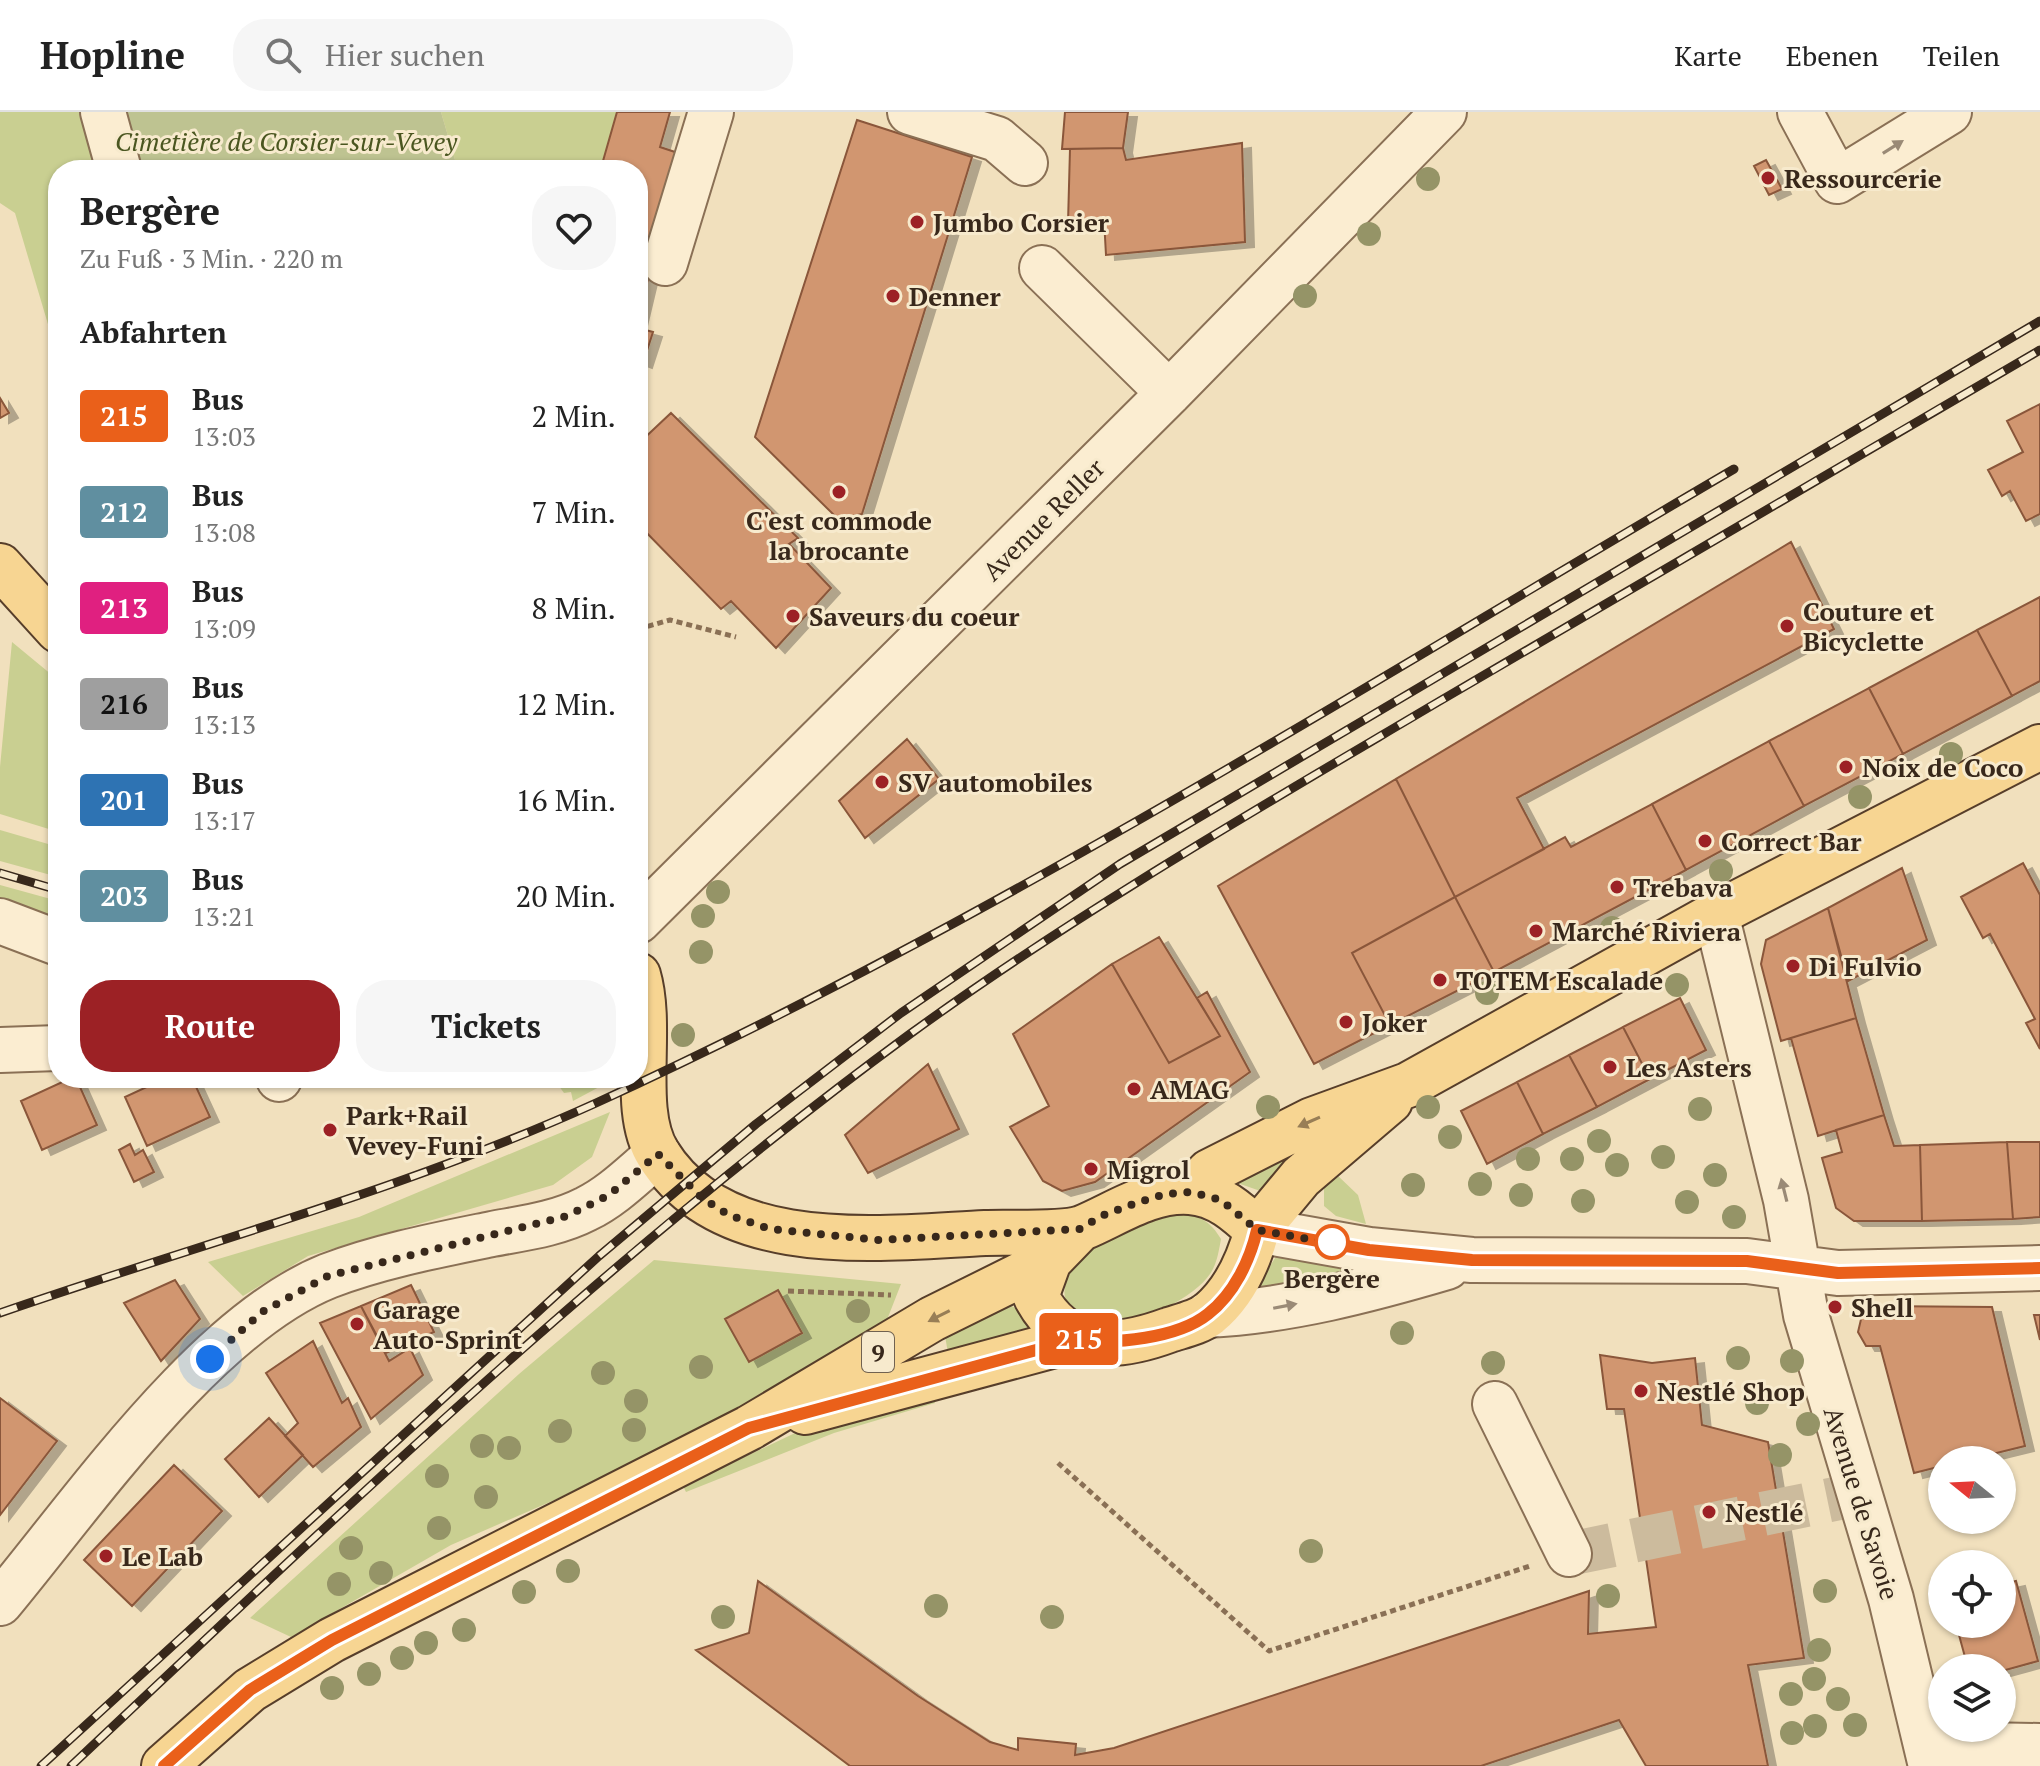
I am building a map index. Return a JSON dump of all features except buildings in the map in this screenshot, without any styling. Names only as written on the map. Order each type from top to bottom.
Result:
[{"type":"main road","points":[[0,566],[48,619]]},
{"type":"main road","points":[[1191,1192],[1209,1172],[1312,1120],[1408,1085],[1716,914],[2040,747]]},
{"type":"main road","points":[[646,1088],[646,1117],[658,1154],[688,1188],[749,1223],[770,1229],[878,1240],[1031,1280],[1060,1329],[1077,1339],[1124,1342],[1153,1336],[1207,1315],[1241,1273],[1257,1230],[1301,1177],[1408,1085]]},
{"type":"main road","points":[[1031,1280],[1080,1229],[1101,1216],[1166,1194],[1191,1192],[1221,1200],[1257,1230]]},
{"type":"main road","points":[[878,1240],[1080,1229]]},
{"type":"main road","name":"9","points":[[164,1766],[250,1690],[332,1640],[749,1428],[932,1319],[1031,1280]]},
{"type":"main road","name":"9","points":[[749,1428],[1077,1339]]},
{"type":"street","points":[[103,112],[116,160]]},
{"type":"street","points":[[665,263],[711,112]]},
{"type":"street","points":[[910,112],[997,139],[1025,163]]},
{"type":"street","points":[[1800,112],[1837,181],[1949,112]]},
{"type":"street","name":"Avenue Reller","points":[[648,911],[1169,393],[1429,118]]},
{"type":"street","points":[[1042,268],[1169,393]]},
{"type":"street","name":"Avenue de Savoie","points":[[1716,914],[1799,1266],[1806,1315],[1891,1599],[1929,1755]]},
{"type":"street","points":[[0,921],[48,939]]},
{"type":"street","points":[[0,1050],[48,1048]]},
{"type":"street","points":[[0,1603],[152,1419],[229,1339],[262,1312],[292,1293],[360,1266],[550,1223],[585,1210],[609,1195],[658,1154]]},
{"type":"street","points":[[1257,1230],[1369,1250],[1472,1260],[1747,1261],[1838,1273],[2040,1268]]},
{"type":"street","points":[[1207,1315],[1248,1313],[1365,1291],[1472,1260]]},
{"type":"street","points":[[1495,1404],[1569,1554]]},
{"type":"street","points":[[1929,1755],[2040,1746]]},
{"type":"path","points":[[648,626],[670,620],[736,637]]},
{"type":"path","points":[[788,1291],[898,1296]]},
{"type":"path","points":[[1058,1463],[1269,1651],[1569,1554]]},
{"type":"green space","points":[[0,112],[88,112],[101,160],[48,160],[48,324],[15,213],[0,203]]},
{"type":"green space","name":"Cimetière de Corsier-sur-Vevey","points":[[116,112],[441,112],[455,160],[128,160]]},
{"type":"green space","points":[[441,112],[617,112],[603,160],[455,160]]},
{"type":"green space","points":[[12,642],[48,672],[48,829],[0,814],[0,767]]},
{"type":"green space","points":[[0,830],[48,844],[48,874],[0,861]]},
{"type":"green space","points":[[0,885],[48,898],[48,924],[0,904]]},
{"type":"green space","points":[[560,1088],[597,1088],[573,1101],[571,1092],[564,1093]]},
{"type":"green space","points":[[610,1112],[592,1157],[553,1185],[308,1256],[243,1296],[208,1262],[359,1217]]},
{"type":"green space","points":[[1309,1139],[1266,1193],[1229,1180]]},
{"type":"green space","points":[[1336,1174],[1358,1195],[1366,1224],[1336,1216],[1324,1206],[1324,1188]]},
{"type":"green space","points":[[1183,1212],[1205,1221],[1221,1239],[1214,1266],[1199,1286],[1166,1308],[1126,1321],[1106,1323],[1088,1320],[1074,1312],[1066,1300],[1065,1287],[1070,1273],[1091,1247],[1129,1222]]},
{"type":"green space","points":[[1282,1247],[1358,1260],[1357,1276],[1253,1293]]},
{"type":"green space","points":[[654,1260],[901,1284],[883,1330],[798,1378],[559,1498],[451,1545],[291,1637],[250,1618],[519,1374]]},
{"type":"green space","points":[[1001,1301],[1018,1309],[1035,1336],[949,1359],[944,1330]]},
{"type":"green space","points":[[931,1389],[935,1403],[834,1433],[686,1492],[683,1486],[793,1434]]},
{"type":"tunnel","points":[[1569,1554],[1859,1494]]},
{"type":"railway","points":[[41,1766],[599,1256],[756,1124],[901,1013],[1120,864],[2040,321]]},
{"type":"railway","points":[[71,1766],[376,1481],[584,1295],[799,1118],[910,1034],[1104,903],[1237,821],[2040,350]]},
{"type":"railway","points":[[648,1078],[887,959],[1030,881],[1314,718],[1734,469]]},
{"type":"railway","points":[[0,873],[48,887]]},
{"type":"railway","points":[[0,1313],[450,1163],[627,1088]]},
{"type":"bus line","name":"215","points":[[164,1766],[187,1742],[250,1690],[332,1640],[576,1513],[749,1428],[1077,1339],[1104,1344],[1124,1342],[1153,1336],[1207,1315],[1241,1273],[1252,1251],[1257,1230],[1289,1233],[1369,1250],[1472,1260],[1747,1261],[1838,1273],[2040,1268]]},
{"type":"place","name":"Ressourcerie","points":[[1768,178]]},
{"type":"place","name":"Jumbo Corsier","points":[[917,222]]},
{"type":"place","name":"Denner","points":[[893,296]]},
{"type":"place","name":"C'est commode la brocante","points":[[839,492]]},
{"type":"place","name":"Saveurs du coeur","points":[[793,616]]},
{"type":"place","name":"Couture et Bicyclette","points":[[1787,626]]},
{"type":"place","name":"Noix de Coco","points":[[1846,767]]},
{"type":"place","name":"SV automobiles","points":[[882,782]]},
{"type":"place","name":"Correct Bar","points":[[1705,841]]},
{"type":"place","name":"Trebava","points":[[1617,887]]},
{"type":"place","name":"Marché Riviera","points":[[1536,931]]},
{"type":"place","name":"Di Fulvio","points":[[1793,966]]},
{"type":"place","name":"TOTEM Escalade","points":[[1440,980]]},
{"type":"place","name":"Joker","points":[[1346,1022]]},
{"type":"place","name":"Les Asters","points":[[1610,1067]]},
{"type":"place","name":"AMAG","points":[[1134,1089]]},
{"type":"place","name":"Park+Rail Vevey-Funi","points":[[330,1130]]},
{"type":"place","name":"Migrol","points":[[1091,1169]]},
{"type":"place","name":"Bergère","points":[[1332,1242]]},
{"type":"place","name":"Shell","points":[[1835,1307]]},
{"type":"place","name":"Garage Auto-Sprint","points":[[357,1324]]},
{"type":"place","name":"Nestlé Shop","points":[[1641,1391]]},
{"type":"place","name":"Nestlé","points":[[1709,1512]]},
{"type":"place","name":"Le Lab","points":[[106,1556]]},
{"type":"route","points":[[210,1359],[262,1312],[328,1276],[447,1244],[550,1223],[585,1210],[609,1195],[658,1154],[680,1180],[702,1198],[729,1215],[770,1229],[878,1240],[1080,1229],[1101,1216],[1139,1202],[1166,1194],[1191,1192],[1221,1200],[1257,1230],[1289,1233],[1342,1245],[1332,1242]]}]
